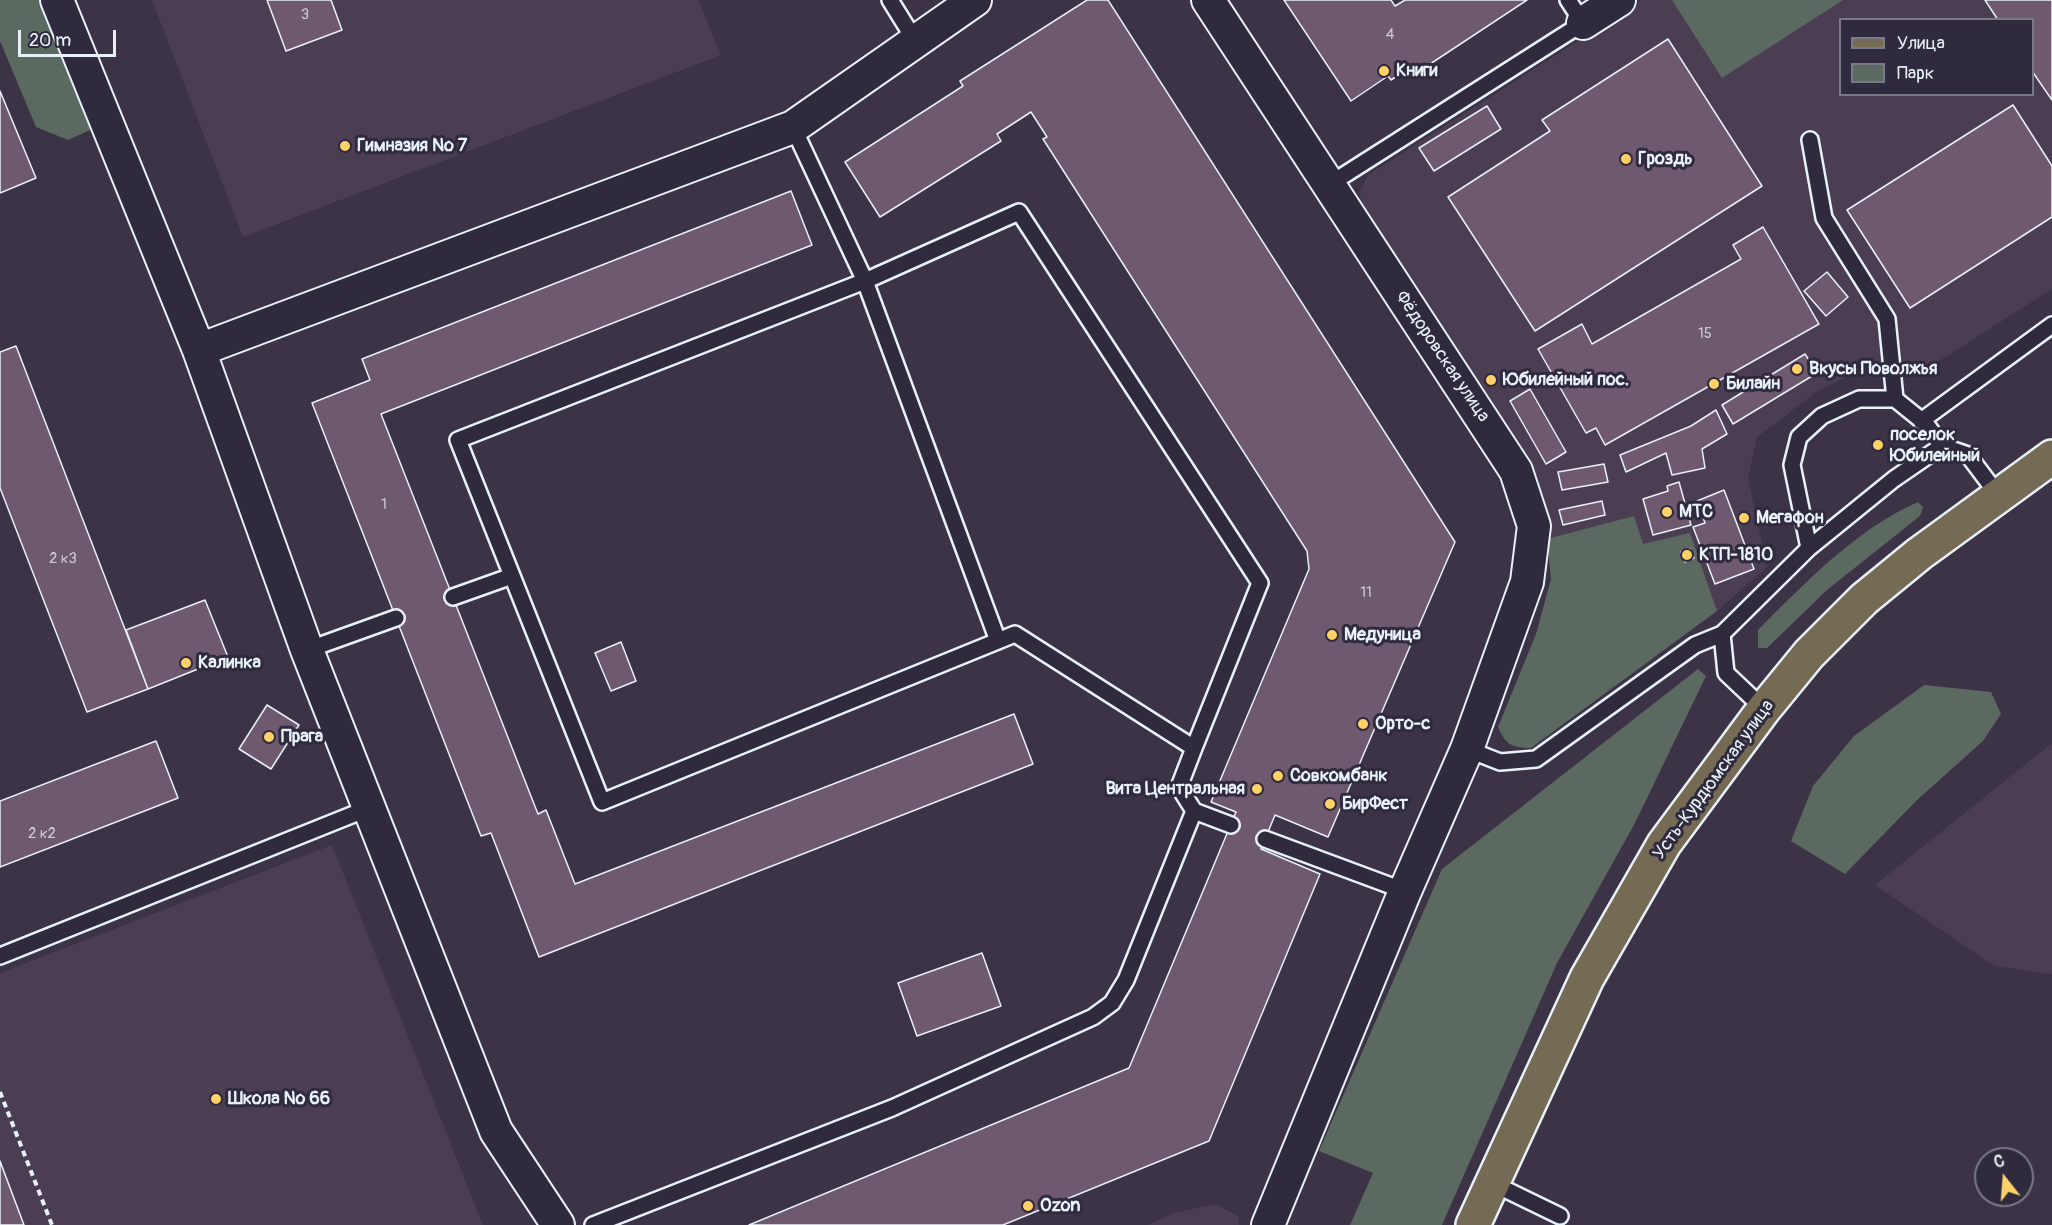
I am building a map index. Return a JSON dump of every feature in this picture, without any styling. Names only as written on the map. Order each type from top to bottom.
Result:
[{"type":"main road","name":"Усть-Курдюмская улица","points":[[1473,1225],[1490,1182],[1587,978],[1664,844],[1764,709],[1809,654],[1864,599],[1998,495],[2052,457]]},
{"type":"street","points":[[57,0],[199,350],[307,650],[496,1131],[558,1225]]},
{"type":"street","points":[[199,350],[793,127],[975,0]]},
{"type":"street","name":"Фёдоровская улица","points":[[1208,0],[1516,471],[1534,526],[1527,582],[1467,749],[1405,891],[1268,1225]]},
{"type":"street","points":[[1575,12],[1619,0]]},
{"type":"lane","points":[[890,0],[916,42]]},
{"type":"lane","points":[[1330,184],[1575,12]]},
{"type":"lane","points":[[793,127],[865,281],[998,641]]},
{"type":"lane","points":[[1810,140],[1824,218],[1887,319],[1895,399]]},
{"type":"lane","points":[[1194,748],[1015,634],[602,802],[458,440],[865,281],[1019,212],[1260,583],[1179,787],[1194,812],[1230,825]]},
{"type":"lane","points":[[1921,421],[2052,325]]},
{"type":"lane","points":[[1809,548],[1792,465],[1799,437],[1822,416],[1859,399],[1895,399],[1921,421],[1942,446],[1968,455],[1998,495]]},
{"type":"lane","points":[[1467,749],[1500,762],[1536,759],[1695,645],[1722,634],[1809,548],[1894,479],[1942,446]]},
{"type":"lane","points":[[453,597],[512,576]]},
{"type":"lane","points":[[307,650],[396,618]]},
{"type":"lane","points":[[1722,634],[1726,673],[1764,709]]},
{"type":"lane","points":[[0,956],[369,808]]},
{"type":"lane","points":[[593,1225],[892,1108],[1093,1017],[1112,1004],[1126,980],[1194,812]]},
{"type":"lane","points":[[1265,838],[1405,891]]},
{"type":"lane","points":[[1490,1182],[1560,1216]]},
{"type":"path","points":[[0,1092],[52,1225]]},
{"type":"shaded area","name":"Гимназия № 7","points":[[152,0],[698,0],[721,55],[243,237]]},
{"type":"shaded area","points":[[1642,0],[2052,0],[2052,289],[1925,370],[1862,370],[1819,390],[1757,437],[1748,478],[1767,567],[1717,611],[1690,534],[1642,545],[1634,517],[1547,539],[1365,214],[1359,192],[1368,175]]},
{"type":"shaded area","points":[[2052,743],[2052,974],[1995,966],[1875,885]]},
{"type":"shaded area","name":"Школа № 66","points":[[332,845],[483,1225],[0,1225],[0,973]]},
{"type":"shaded area","points":[[1216,1204],[1239,1217],[1239,1225],[1148,1225],[1173,1213]]},
{"type":"green space","points":[[0,0],[46,0],[99,126],[68,140],[36,127],[0,41]]},
{"type":"green space","points":[[1672,0],[1843,0],[1722,78]]},
{"type":"green space","points":[[1918,502],[1923,507],[1920,516],[1827,590],[1767,648],[1758,648],[1758,630],[1832,558],[1873,527]]},
{"type":"green space","points":[[1634,516],[1643,544],[1690,533],[1717,611],[1531,748],[1510,744],[1498,727],[1536,634],[1551,579],[1547,539]]},
{"type":"green space","points":[[1698,669],[1706,676],[1635,823],[1557,963],[1442,1225],[1350,1225],[1373,1173],[1319,1151],[1442,869]]},
{"type":"green space","points":[[1924,685],[1991,692],[2001,714],[1983,741],[1916,801],[1845,874],[1791,841],[1813,786],[1854,736]]},
{"type":"building","points":[[267,0],[331,0],[342,30],[286,51]]},
{"type":"building","points":[[1087,0],[1108,0],[1455,542],[1328,837],[1275,815],[1261,849],[1320,874],[1209,1141],[1003,1225],[749,1225],[1129,1068],[1236,812],[1211,802],[1309,569],[1307,551],[1043,139],[1047,137],[1031,112],[997,134],[1001,141],[880,217],[845,162],[963,86],[960,81]]},
{"type":"building","points":[[1284,0],[1391,0],[1395,6],[1405,0],[1527,0],[1418,72],[1414,65],[1391,80],[1388,76],[1351,101]]},
{"type":"building","points":[[1985,0],[2052,0],[2052,100],[2034,74],[2034,18],[1997,18]]},
{"type":"building","name":"Гроздь","points":[[1668,39],[1762,186],[1535,331],[1448,197],[1550,131],[1542,120]]},
{"type":"building","points":[[0,91],[36,178],[0,193]]},
{"type":"building","points":[[2013,105],[2052,166],[2052,217],[1910,308],[1847,210]]},
{"type":"building","points":[[1487,106],[1501,129],[1434,171],[1419,148]]},
{"type":"building","points":[[791,191],[812,245],[381,414],[538,814],[546,810],[575,884],[1014,714],[1033,764],[539,957],[491,833],[481,836],[312,403],[370,380],[362,359]]},
{"type":"building","points":[[1763,227],[1819,324],[1605,445],[1596,428],[1586,433],[1538,349],[1582,324],[1592,344],[1741,259],[1733,245]]},
{"type":"building","points":[[1827,272],[1848,297],[1826,316],[1804,291]]},
{"type":"building","points":[[16,346],[148,689],[87,712],[0,488],[0,352]]},
{"type":"building","points":[[1805,354],[1817,373],[1733,424],[1722,405]]},
{"type":"building","points":[[1530,389],[1566,452],[1546,464],[1510,401]]},
{"type":"building","points":[[1716,410],[1727,434],[1702,449],[1705,468],[1672,475],[1666,453],[1626,472],[1620,455],[1691,426]]},
{"type":"building","points":[[1604,464],[1608,482],[1562,490],[1558,472]]},
{"type":"building","name":"МТС","points":[[1679,482],[1691,525],[1653,535],[1643,499],[1668,491],[1667,486]]},
{"type":"building","points":[[1724,490],[1754,569],[1715,584],[1693,527],[1705,523],[1697,501]]},
{"type":"building","points":[[1602,501],[1605,515],[1563,525],[1559,510]]},
{"type":"building","name":"КТП-1810","points":[[1690,549],[1694,558],[1685,562],[1681,552]]},
{"type":"building","points":[[205,600],[228,657],[148,689],[126,630]]},
{"type":"building","points":[[621,642],[636,681],[611,691],[595,653]]},
{"type":"building","name":"Прага","points":[[267,705],[299,725],[271,769],[239,749]]},
{"type":"building","points":[[156,741],[178,798],[0,867],[0,801]]},
{"type":"building","points":[[982,953],[1001,1006],[917,1036],[898,983]]},
{"type":"building","points":[[0,1161],[24,1225],[0,1225]]},
{"type":"place","name":"Книги","points":[[1384,71]]},
{"type":"place","name":"Гимназия № 7","points":[[345,146]]},
{"type":"place","name":"Гроздь","points":[[1626,159]]},
{"type":"place","name":"Вкусы Поволжья","points":[[1797,369]]},
{"type":"place","name":"Юбилейный пос.","points":[[1491,380]]},
{"type":"place","name":"Билайн","points":[[1714,384]]},
{"type":"place","name":"поселок Юбилейный","points":[[1878,445]]},
{"type":"place","name":"МТС","points":[[1667,512]]},
{"type":"place","name":"Мегафон","points":[[1744,518]]},
{"type":"place","name":"КТП-1810","points":[[1687,555]]},
{"type":"place","name":"Медуница","points":[[1332,635]]},
{"type":"place","name":"Калинка","points":[[186,663]]},
{"type":"place","name":"Орто-с","points":[[1363,724]]},
{"type":"place","name":"Прага","points":[[269,737]]},
{"type":"place","name":"Совкомбанк","points":[[1278,776]]},
{"type":"place","name":"Вита Центральная","points":[[1257,789]]},
{"type":"place","name":"БирФест","points":[[1330,804]]},
{"type":"place","name":"Школа № 66","points":[[216,1099]]},
{"type":"place","name":"Ozon","points":[[1028,1206]]}]
